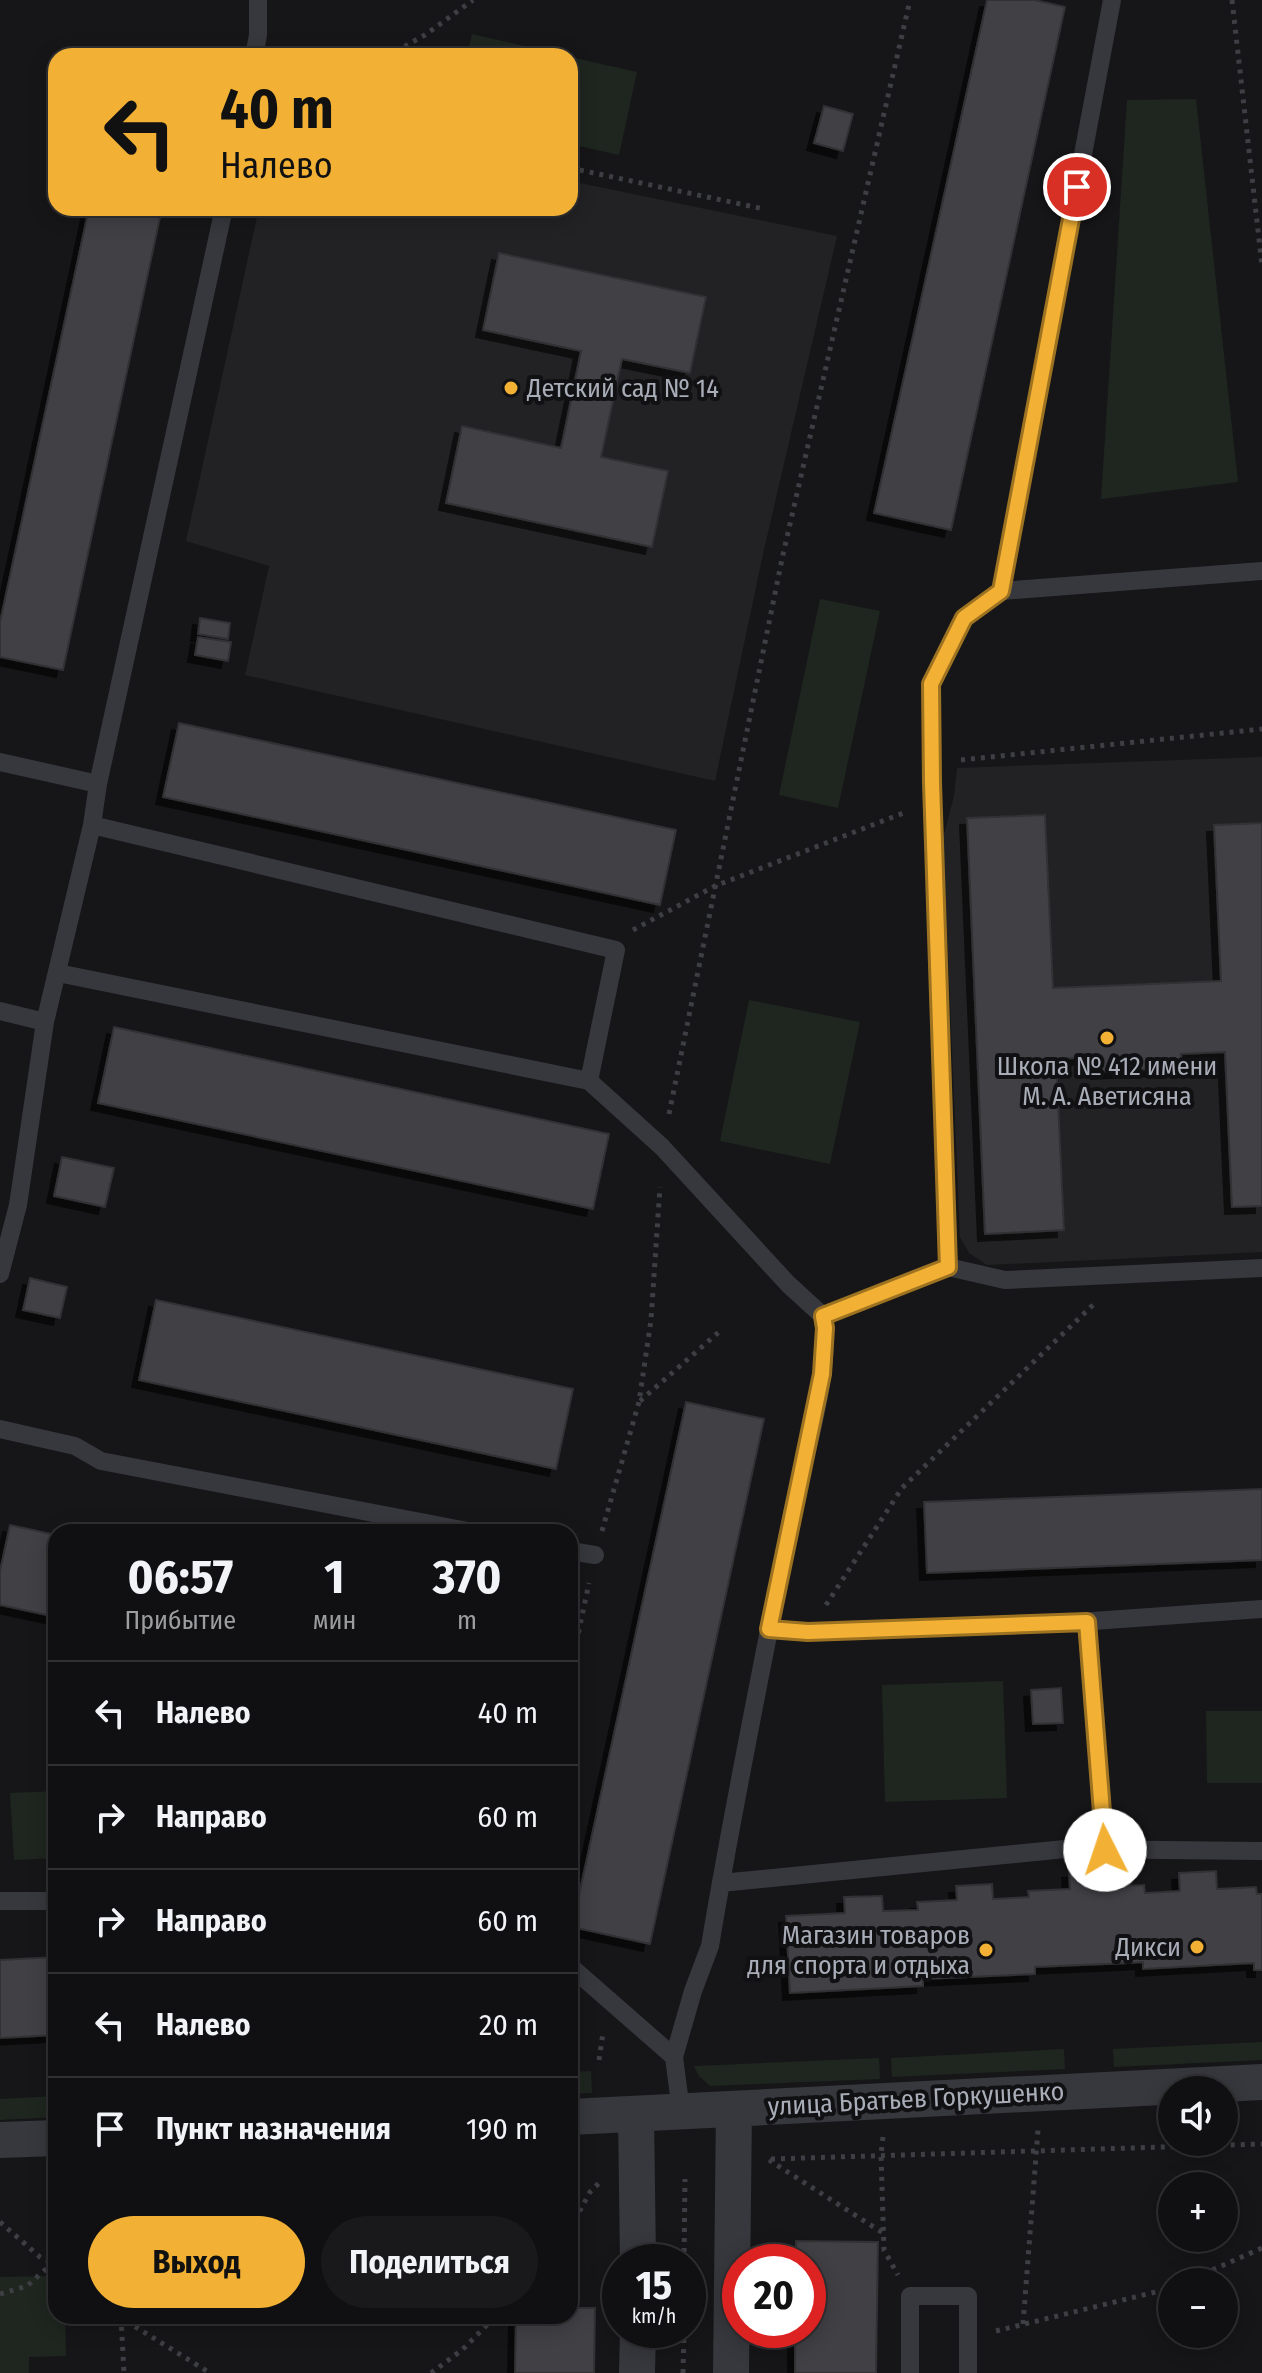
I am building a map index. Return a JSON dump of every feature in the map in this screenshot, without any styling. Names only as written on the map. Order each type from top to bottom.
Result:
[{"type":"street","name":"улица Братьев Горкушенко","points":[[578,2117],[1262,2082]]},
{"type":"street","points":[[731,2373],[734,2109]]},
{"type":"street","points":[[636,2114],[638,2244]]},
{"type":"street","points":[[0,2140],[48,2138]]},
{"type":"street","points":[[637,2373],[638,2348]]},
{"type":"lane","points":[[256,48],[258,0]]},
{"type":"lane","points":[[1001,591],[1112,0]]},
{"type":"lane","points":[[0,1274],[18,1205],[45,1022],[92,825],[98,784],[222,216]]},
{"type":"lane","points":[[948,1267],[931,684],[964,618],[1001,591],[1262,571]]},
{"type":"lane","points":[[0,762],[98,784]]},
{"type":"lane","points":[[92,825],[616,950],[589,1081]]},
{"type":"lane","points":[[58,973],[589,1081],[662,1147],[788,1284],[823,1316],[822,1374],[769,1629],[710,1946],[674,2057],[681,2111]]},
{"type":"lane","points":[[0,1011],[45,1022]]},
{"type":"lane","points":[[823,1316],[948,1267],[1005,1280],[1262,1268]]},
{"type":"lane","points":[[0,1429],[75,1446],[101,1461],[431,1524]]},
{"type":"lane","points":[[578,1552],[595,1555]]},
{"type":"lane","points":[[769,1629],[808,1632],[1087,1622],[1262,1609]]},
{"type":"lane","points":[[1087,1622],[1105,1850]]},
{"type":"lane","points":[[721,1883],[1065,1849],[1262,1851]]},
{"type":"lane","points":[[0,1901],[48,1901]]},
{"type":"lane","points":[[578,1973],[674,2057]]},
{"type":"lane","points":[[910,2373],[910,2296],[968,2296],[968,2373]]},
{"type":"path","points":[[401,48],[473,0]]},
{"type":"path","points":[[578,1635],[595,1555],[639,1402],[651,1320],[662,1147],[715,886],[782,559],[910,0]]},
{"type":"path","points":[[1232,0],[1262,266]]},
{"type":"path","points":[[578,170],[764,209]]},
{"type":"path","points":[[616,950],[634,929],[715,886],[915,808],[932,783],[954,762],[1262,729]]},
{"type":"path","points":[[808,1632],[902,1488],[1127,1273]]},
{"type":"path","points":[[639,1402],[720,1331]]},
{"type":"path","points":[[884,2128],[881,2154],[884,2250],[910,2296]]},
{"type":"path","points":[[1023,2324],[1038,2128]]},
{"type":"path","points":[[760,2167],[768,2159],[1262,2144]]},
{"type":"path","points":[[768,2159],[883,2233]]},
{"type":"path","points":[[578,2214],[590,2192],[605,2176]]},
{"type":"path","points":[[684,2244],[685,2179]]},
{"type":"path","points":[[674,2180],[696,2179]]},
{"type":"path","points":[[0,2222],[40,2257],[48,2260]]},
{"type":"path","points":[[1217,2268],[1262,2248]]},
{"type":"path","points":[[0,2294],[27,2286],[48,2268]]},
{"type":"path","points":[[968,2338],[1158,2291]]},
{"type":"path","points":[[120,2324],[124,2373]]},
{"type":"path","points":[[131,2324],[210,2373]]},
{"type":"path","points":[[431,2373],[462,2350],[488,2324]]},
{"type":"path","points":[[683,2373],[684,2348]]},
{"type":"shaded area","points":[[472,34],[532,48],[469,48]]},
{"type":"shaded area","points":[[578,59],[637,72],[619,155],[578,146]]},
{"type":"shaded area","points":[[1196,99],[1238,482],[1101,499],[1127,100]]},
{"type":"shaded area","name":"Детский сад № 14","points":[[578,183],[837,236],[763,554],[715,781],[245,675],[269,566],[186,541],[257,216],[578,216]]},
{"type":"shaded area","points":[[820,599],[880,611],[838,808],[779,795]]},
{"type":"shaded area","name":"Школа № 412 имени М. А. Аветисяна","points":[[1262,757],[1262,1252],[987,1265],[969,1253],[960,1237],[943,838],[954,796],[957,768]]},
{"type":"shaded area","points":[[749,1000],[860,1022],[830,1164],[720,1141]]},
{"type":"shaded area","points":[[1003,1681],[1007,1798],[885,1802],[882,1685]]},
{"type":"shaded area","points":[[1206,1711],[1262,1711],[1262,1783],[1207,1783]]},
{"type":"shaded area","points":[[48,1791],[48,1858],[14,1860],[10,1793]]},
{"type":"shaded area","points":[[1262,2042],[1262,2060],[1114,2067],[1113,2049]]},
{"type":"shaded area","points":[[1064,2049],[1065,2069],[892,2077],[891,2058]]},
{"type":"shaded area","points":[[879,2058],[880,2079],[710,2086],[694,2066]]},
{"type":"shaded area","points":[[591,2071],[592,2093],[578,2094],[578,2072]]},
{"type":"shaded area","points":[[48,2096],[48,2117],[0,2120],[0,2099]]},
{"type":"shaded area","points":[[48,2276],[48,2324],[65,2324],[66,2356],[29,2357],[29,2373],[0,2373],[0,2277]]},
{"type":"building","points":[[987,0],[1035,0],[1065,7],[951,530],[874,513]]},
{"type":"building","points":[[824,106],[853,114],[843,151],[814,143]]},
{"type":"building","points":[[87,216],[160,216],[63,670],[0,657],[0,622]]},
{"type":"building","points":[[499,253],[706,297],[690,373],[622,359],[601,457],[668,471],[652,547],[446,503],[462,426],[561,448],[581,351],[483,330]]},
{"type":"building","points":[[200,618],[230,623],[228,639],[198,634]]},
{"type":"building","points":[[198,637],[231,642],[228,661],[195,655]]},
{"type":"building","points":[[179,723],[676,830],[660,905],[163,797]]},
{"type":"building","points":[[1045,815],[1053,988],[1221,981],[1214,825],[1262,823],[1262,1206],[1232,1207],[1225,1052],[1181,1054],[1182,1068],[1098,1072],[1097,1057],[1056,1059],[1064,1230],[985,1234],[967,818]]},
{"type":"building","points":[[114,1027],[609,1134],[593,1209],[98,1103]]},
{"type":"building","points":[[62,1157],[114,1168],[105,1207],[54,1196]]},
{"type":"building","points":[[30,1278],[67,1287],[60,1318],[23,1310]]},
{"type":"building","points":[[156,1300],[573,1389],[556,1469],[139,1380]]},
{"type":"building","points":[[686,1402],[764,1419],[650,1944],[578,1928],[578,1899]]},
{"type":"building","points":[[1262,1489],[1262,1560],[927,1573],[924,1502]]},
{"type":"building","points":[[10,1525],[48,1533],[48,1615],[0,1605],[0,1571]]},
{"type":"building","points":[[1061,1688],[1063,1723],[1033,1724],[1031,1690]]},
{"type":"building","points":[[1103,1870],[1104,1887],[1144,1885],[1145,1893],[1180,1891],[1179,1873],[1216,1871],[1217,1889],[1256,1887],[1257,1894],[1262,1894],[1262,1970],[1254,1970],[1254,1963],[1143,1969],[1143,1962],[1035,1967],[1035,1974],[923,1979],[923,1986],[790,1993],[786,1916],[845,1913],[844,1897],[882,1896],[883,1911],[918,1910],[917,1902],[957,1900],[956,1886],[992,1884],[993,1899],[1029,1897],[1028,1891],[1070,1889],[1069,1871]]},
{"type":"building","points":[[48,1957],[48,2035],[0,2038],[0,1960]]},
{"type":"building","points":[[796,2241],[878,2242],[876,2373],[795,2373],[795,2348],[826,2348],[826,2244],[796,2244]]},
{"type":"building","points":[[578,2308],[595,2308],[594,2373],[515,2373],[516,2324],[578,2324]]},
{"type":"place","name":"Детский сад № 14","points":[[511,388]]},
{"type":"place","name":"Школа № 412 имени М. А. Аветисяна","points":[[1107,1038]]},
{"type":"place","name":"Дикси","points":[[1197,1947]]},
{"type":"place","name":"Магазин товаров для спорта и отдыха","points":[[986,1950]]},
{"type":"route","points":[[1077,187],[1001,591],[964,618],[931,684],[948,1267],[823,1316],[822,1374],[769,1629],[808,1632],[1087,1622],[1105,1850]]}]
